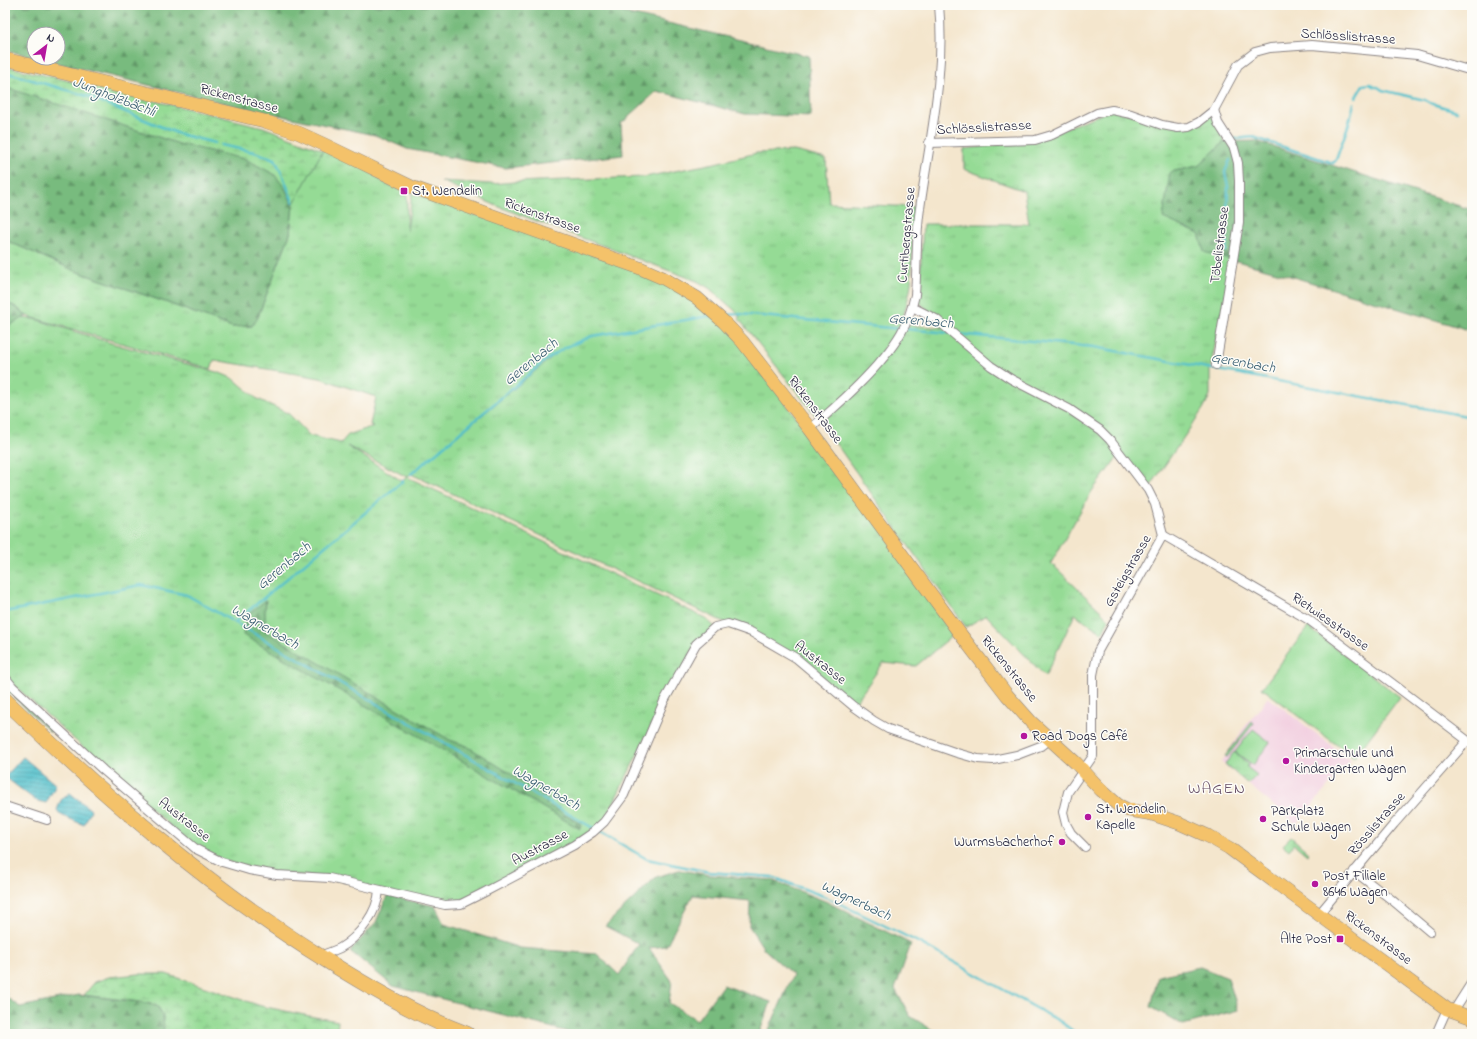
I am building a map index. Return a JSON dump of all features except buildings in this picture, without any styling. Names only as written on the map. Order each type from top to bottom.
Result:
[{"type":"highway","points":[[5,700],[77,768],[162,841],[255,913],[319,956],[379,992],[468,1034]]},
{"type":"main road","name":"Rickenstrasse","points":[[5,59],[264,121],[299,133],[412,187],[646,270],[682,289],[707,306],[724,322],[763,368],[1007,695],[1031,722],[1101,790],[1118,805],[1128,810],[1152,814],[1164,818],[1208,836],[1229,848],[1450,1010],[1472,1028]]},
{"type":"main road","name":"Rickenstrasse","points":[[1450,1010],[1472,1018]]},
{"type":"street","name":"Curtibergstrasse","points":[[810,430],[855,388],[886,355],[901,333],[912,307],[915,295],[919,218],[940,63],[941,38],[939,5]]},
{"type":"street","name":"Schlösslistrasse","points":[[929,143],[1035,140],[1052,135],[1097,113],[1112,110],[1131,114],[1162,125],[1178,128],[1189,127],[1199,122],[1214,110],[1238,65],[1255,52],[1270,48],[1312,45],[1419,55],[1472,71]]},
{"type":"street","name":"Töbelistrasse","points":[[1214,110],[1218,123],[1234,148],[1238,163],[1239,182],[1239,223],[1216,365]]},
{"type":"street","name":"Gsteigstrasse","points":[[912,307],[936,319],[991,366],[1074,412],[1100,430],[1115,446],[1148,490],[1155,504],[1163,535],[1098,652],[1093,675],[1092,756],[1068,792],[1063,812],[1066,824],[1071,833],[1085,847]]},
{"type":"street","name":"Rietwiesstrasse","points":[[1163,535],[1309,620],[1470,743]]},
{"type":"street","name":"Austrasse","points":[[5,677],[13,687],[103,770],[196,849],[222,862],[249,870],[277,875],[329,878],[445,905],[461,904],[574,846],[604,822],[624,795],[664,701],[696,644],[715,626],[728,624],[751,632],[796,658],[853,706],[874,721],[888,729],[957,753],[978,759],[993,760],[1017,755],[1043,746],[1050,739]]},
{"type":"street","name":"Rösslistrasse","points":[[1318,914],[1354,871],[1470,743]]},
{"type":"street","points":[[5,806],[47,820]]},
{"type":"street","name":"Rösslistrasse","points":[[1354,871],[1430,932]]},
{"type":"street","points":[[319,956],[341,947],[360,931],[373,911],[379,896],[379,890]]},
{"type":"street","points":[[1436,1034],[1450,1010],[1472,982]]},
{"type":"shaded area","name":"Primarschule und Kindergarten Wagen","points":[[1268,697],[1351,760],[1296,824],[1221,762],[1244,728]]},
{"type":"green space","points":[[5,5],[591,5],[809,56],[811,117],[745,114],[657,91],[621,124],[623,155],[506,168],[407,149],[375,135],[244,108],[66,65],[66,26],[26,26],[26,55],[5,50]]},
{"type":"green space","points":[[5,66],[263,127],[323,150],[293,205],[285,188],[274,174],[245,159],[180,144],[5,87]]},
{"type":"green space","points":[[5,87],[180,144],[245,159],[274,174],[285,188],[293,205],[290,234],[257,319],[252,326],[232,327],[78,272],[5,240]]},
{"type":"green space","points":[[1112,110],[1189,127],[1214,110],[1224,142],[1198,166],[1170,172],[1199,234],[1233,259],[1210,369],[1210,396],[1203,409],[1148,490],[1119,455],[1092,491],[1051,563],[1109,619],[1102,633],[1075,614],[1045,676],[986,615],[966,627],[820,421],[739,319],[739,314],[709,288],[697,281],[497,206],[441,181],[491,184],[645,177],[757,153],[794,151],[826,159],[829,203],[915,207],[911,284],[902,333],[910,325],[943,328],[919,302],[923,224],[1029,224],[1024,191],[964,169],[964,149],[1035,140]]},
{"type":"green space","points":[[1256,141],[1472,210],[1472,331],[1280,273],[1204,252],[1199,234],[1163,218],[1170,172],[1198,166],[1224,142]]},
{"type":"green space","points":[[323,149],[367,170],[383,182],[407,193],[407,231],[412,193],[663,278],[724,322],[958,631],[916,666],[883,663],[853,706],[796,658],[728,624],[411,474],[407,477],[705,618],[715,627],[696,644],[664,701],[604,822],[593,832],[483,893],[445,905],[329,878],[249,870],[196,849],[5,677],[5,317],[35,319],[111,343],[220,373],[234,379],[256,398],[289,414],[310,436],[341,443],[348,435],[374,426],[370,425],[376,397],[320,378],[214,360],[211,369],[27,316],[16,307],[5,302],[5,240],[78,272],[232,327],[252,326],[257,319],[290,234],[293,205]],"holes":[[[558,352],[450,442],[546,360]],[[347,446],[407,477],[402,481]]]},
{"type":"green space","points":[[5,302],[16,307],[27,316],[8,326],[5,326]]},
{"type":"green space","points":[[266,600],[265,631],[450,740],[467,746],[549,798],[546,804],[581,824],[580,829],[243,635],[246,616]]},
{"type":"green space","points":[[1308,627],[1400,697],[1354,758],[1262,688]]},
{"type":"green space","points":[[5,684],[54,732],[49,731],[5,688]]},
{"type":"green space","points":[[1252,722],[1254,723],[1227,757],[1225,756]]},
{"type":"green space","points":[[1253,729],[1270,742],[1253,765],[1235,752]]},
{"type":"green space","points":[[1234,752],[1249,764],[1247,767],[1257,775],[1248,784],[1225,764]]},
{"type":"green space","points":[[1291,837],[1309,853],[1307,855],[1294,844],[1289,850],[1283,845]]},
{"type":"green space","points":[[679,870],[709,875],[771,880],[825,901],[911,944],[895,989],[910,1016],[939,1034],[913,1034],[907,1031],[905,1034],[767,1034],[793,975],[764,949],[749,926],[750,901],[693,895],[666,946],[649,948],[672,981],[669,1003],[697,1020],[723,985],[771,1002],[759,1034],[576,1034],[393,986],[350,951],[376,922],[387,896],[435,906],[444,924],[520,948],[597,954],[619,975],[639,944],[605,926],[656,877]]},
{"type":"green space","points":[[1200,967],[1228,978],[1238,1010],[1183,1025],[1151,1007],[1158,976]]},
{"type":"green space","points":[[139,974],[166,974],[261,1006],[338,1021],[337,1034],[164,1034],[163,1015],[157,1005],[84,995],[95,982],[109,977]]},
{"type":"green space","points":[[79,995],[141,1002],[157,1006],[163,1015],[164,1034],[5,1034],[5,996],[20,1007]]},
{"type":"water","points":[[23,757],[56,785],[46,803],[35,800],[5,777]]},
{"type":"water","points":[[70,793],[91,810],[84,825],[61,815],[57,810],[61,800]]},
{"type":"waterway","name":"Jungholzbächli","points":[[5,72],[87,96],[179,134],[215,143]]},
{"type":"waterway","points":[[1356,97],[1363,85],[1370,84],[1382,90],[1425,100],[1430,103],[1457,111]]},
{"type":"waterway","points":[[1235,139],[1253,137],[1333,163],[1336,160],[1349,123],[1354,103]]},
{"type":"waterway","name":"Jungholzbächli","points":[[221,145],[254,152],[275,159],[293,202]]},
{"type":"waterway","points":[[1226,251],[1228,186],[1225,172],[1230,160]]},
{"type":"waterway","name":"Gerenbach","points":[[722,315],[739,314],[901,329]]},
{"type":"waterway","name":"Gerenbach","points":[[411,474],[546,360],[564,348],[592,336],[709,316]]},
{"type":"waterway","name":"Gerenbach","points":[[906,329],[949,333]]},
{"type":"waterway","name":"Gerenbach","points":[[957,334],[1094,347],[1472,417]]},
{"type":"waterway","name":"Gerenbach","points":[[235,622],[403,481]]},
{"type":"waterway","name":"Wagnerbach","points":[[5,612],[141,585],[187,595],[647,859],[709,872],[772,877],[826,897],[918,942],[1061,1022],[1077,1034]]},
{"type":"place","name":"St. Wendelin","points":[[404,191]]},
{"type":"place","name":"Road Dogs Café","points":[[1024,736]]},
{"type":"place","name":"Primarschule und Kindergarten Wagen","points":[[1286,761]]},
{"type":"place","name":"St. Wendelin Kapelle","points":[[1088,817]]},
{"type":"place","name":"Parkplatz Schule Wagen","points":[[1263,819]]},
{"type":"place","name":"Wurmsbacherhof","points":[[1062,842]]},
{"type":"place","name":"Post Filiale 8646 Wagen","points":[[1315,884]]},
{"type":"place","name":"Alte Post","points":[[1340,939]]},
{"type":"district","name":"WAGEN","points":[[1217,789]]}]
